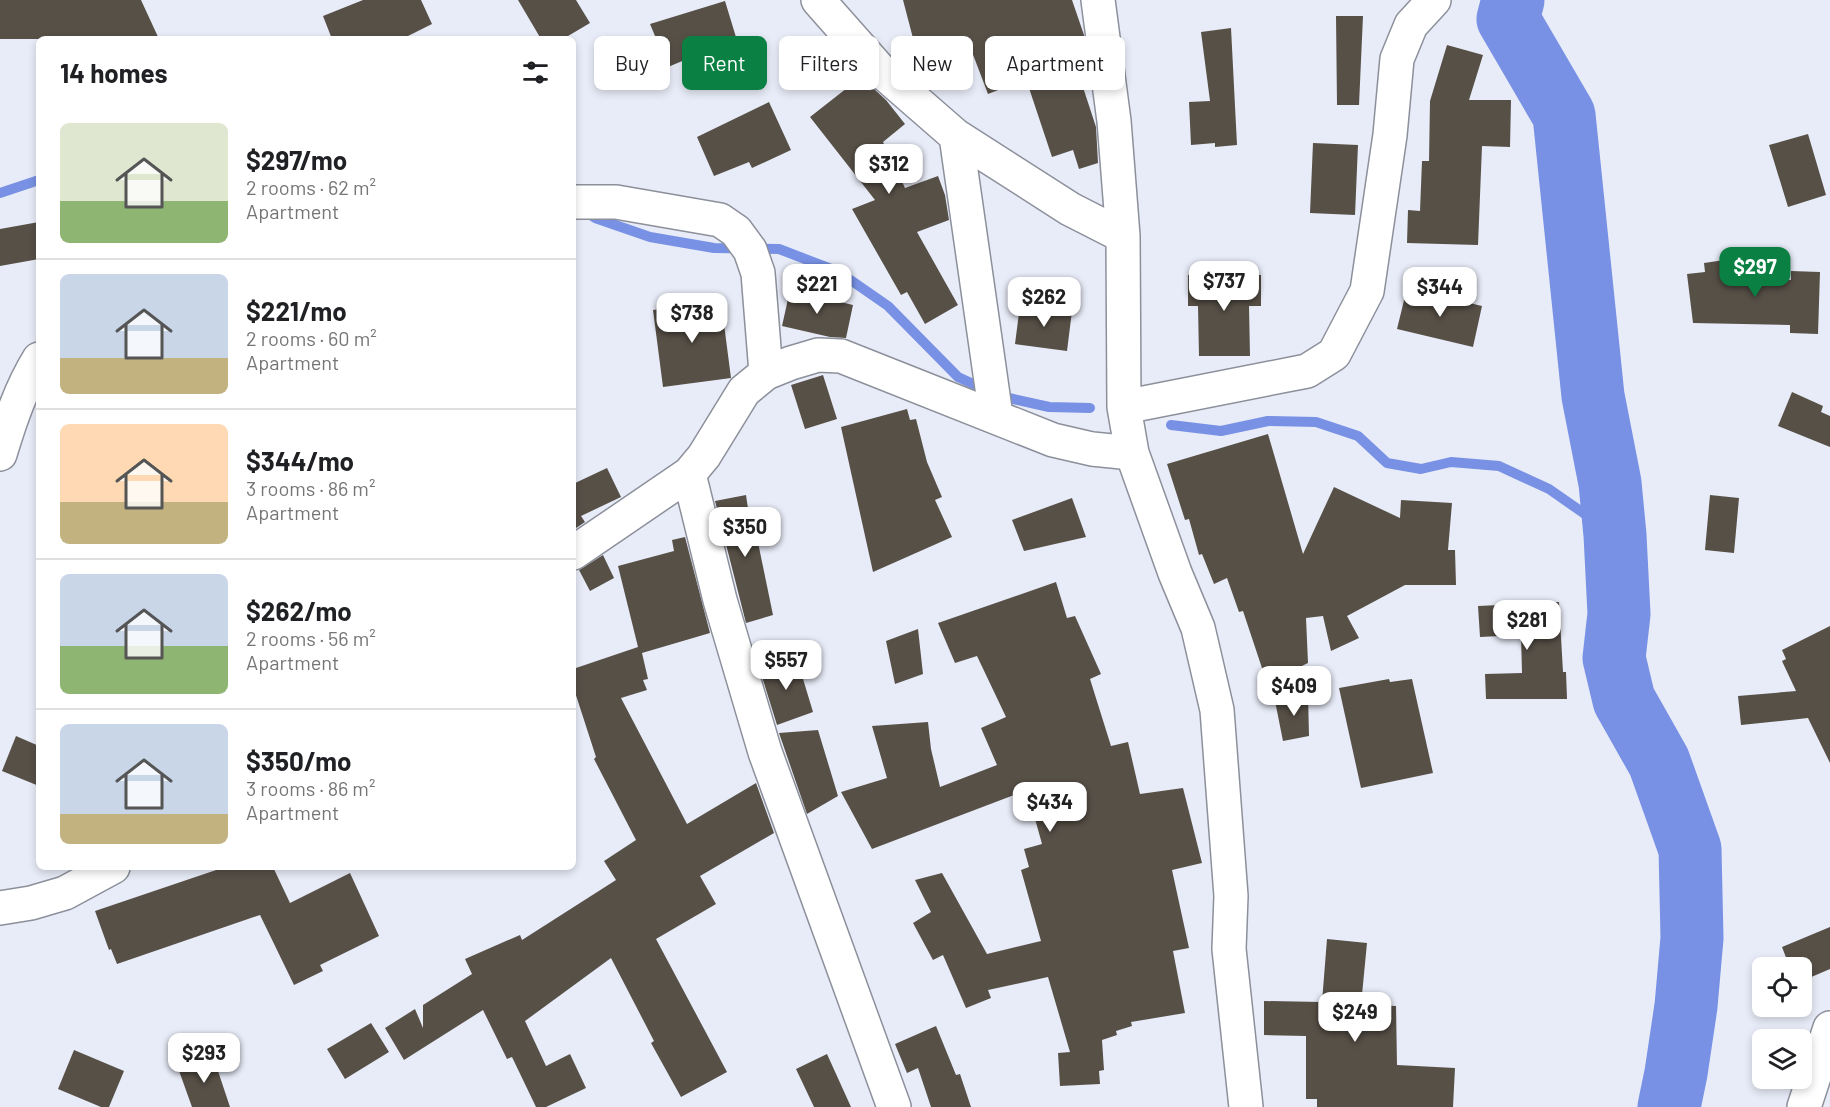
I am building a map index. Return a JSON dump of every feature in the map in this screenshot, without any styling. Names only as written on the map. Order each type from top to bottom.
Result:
[{"type":"street","points":[[818,0],[879,69],[956,135],[1070,209],[1123,236]]},
{"type":"street","points":[[1098,0],[1114,121],[1123,236],[1124,407],[1132,453],[1175,573],[1198,628],[1217,710],[1231,896],[1229,949],[1246,1107]]},
{"type":"street","points":[[1124,407],[1307,371],[1334,354],[1367,291],[1389,135],[1397,59],[1411,25],[1434,0]]},
{"type":"street","points":[[956,135],[996,416]]},
{"type":"street","points":[[576,202],[616,202],[720,220],[736,231],[750,250],[758,273],[766,373]]},
{"type":"street","points":[[576,552],[689,474],[704,456],[744,391],[766,373],[818,355],[841,356],[1053,440],[1132,453]]},
{"type":"street","points":[[0,454],[11,417],[36,364]]},
{"type":"street","points":[[689,474],[720,600],[765,752],[894,1107]]},
{"type":"street","points":[[0,908],[31,903],[65,892],[107,870]]},
{"type":"street","points":[[1804,1107],[1830,1028]]},
{"type":"building","points":[[0,0],[141,0],[158,36],[36,36],[36,39],[0,39]]},
{"type":"building","points":[[363,0],[421,0],[432,24],[408,36],[331,36],[323,16]]},
{"type":"building","points":[[518,0],[576,0],[590,23],[568,36],[539,36]]},
{"type":"building","points":[[903,0],[1072,0],[1084,36],[985,36],[985,86],[973,55],[973,36],[912,36]]},
{"type":"building","points":[[725,1],[736,36],[682,36],[682,61],[670,66],[670,36],[655,36],[650,24]]},
{"type":"building","points":[[1336,16],[1363,16],[1359,105],[1337,105]]},
{"type":"building","points":[[1231,28],[1237,145],[1215,147],[1215,143],[1191,145],[1189,102],[1210,101],[1201,32]]},
{"type":"building","points":[[1447,45],[1483,55],[1469,100],[1511,100],[1510,147],[1482,146],[1478,245],[1407,243],[1408,210],[1420,211],[1422,161],[1429,161],[1430,101]]},
{"type":"building","points":[[844,90],[875,90],[905,124],[883,142],[905,188],[938,176],[945,195],[949,220],[917,232],[958,305],[925,324],[907,292],[901,295],[852,209],[875,200],[810,117]]},
{"type":"building","points":[[986,90],[998,90],[988,94]]},
{"type":"building","points":[[1030,90],[1084,90],[1096,127],[1098,163],[1079,169],[1073,150],[1052,157]]},
{"type":"building","points":[[769,102],[791,150],[752,168],[749,162],[714,176],[697,137]]},
{"type":"building","points":[[1808,134],[1826,195],[1788,207],[1769,145]]},
{"type":"building","points":[[1313,143],[1358,145],[1355,215],[1310,213]]},
{"type":"building","points":[[36,223],[36,260],[0,266],[0,229]]},
{"type":"building","points":[[1738,258],[1740,279],[1791,280],[1791,271],[1820,272],[1818,334],[1790,333],[1790,325],[1693,323],[1687,274],[1705,272],[1704,263]]},
{"type":"building","points":[[1188,275],[1261,275],[1261,306],[1249,306],[1250,356],[1199,356],[1198,306],[1188,306]]},
{"type":"building","points":[[1407,288],[1482,306],[1473,347],[1397,329]]},
{"type":"building","points":[[790,290],[853,305],[846,338],[830,337],[782,326]]},
{"type":"building","points":[[721,301],[731,378],[663,387],[653,310]]},
{"type":"building","points":[[1020,305],[1072,311],[1067,351],[1015,344]]},
{"type":"building","points":[[823,375],[837,419],[805,429],[791,385]]},
{"type":"building","points":[[1792,392],[1823,406],[1821,412],[1830,416],[1830,447],[1778,426]]},
{"type":"building","points":[[907,409],[910,420],[916,419],[927,462],[942,497],[935,500],[952,537],[873,572],[841,427]]},
{"type":"building","points":[[1268,434],[1303,554],[1334,487],[1400,518],[1401,500],[1452,503],[1448,550],[1455,550],[1456,585],[1405,585],[1347,616],[1359,638],[1331,651],[1323,616],[1306,618],[1308,663],[1267,683],[1243,611],[1239,612],[1227,578],[1214,584],[1202,554],[1199,555],[1189,519],[1185,520],[1167,464]]},
{"type":"building","points":[[607,468],[621,497],[581,516],[585,522],[576,528],[576,483]]},
{"type":"building","points":[[746,495],[750,522],[754,523],[773,615],[746,623],[715,501]]},
{"type":"building","points":[[1710,495],[1739,498],[1734,553],[1705,550]]},
{"type":"building","points":[[1072,498],[1086,537],[1024,551],[1012,520]]},
{"type":"building","points":[[685,537],[710,633],[642,653],[648,679],[643,680],[647,690],[621,698],[687,824],[756,783],[774,833],[700,876],[716,904],[656,939],[727,1072],[681,1097],[651,1043],[654,1041],[611,958],[525,1021],[546,1066],[570,1054],[586,1088],[546,1107],[536,1107],[512,1057],[507,1059],[483,1010],[404,1060],[385,1028],[415,1009],[423,1028],[423,1005],[472,974],[465,959],[520,935],[522,940],[616,880],[604,861],[636,840],[594,759],[596,757],[576,695],[576,668],[638,647],[618,566],[674,551],[672,540]]},
{"type":"building","points":[[603,555],[614,578],[590,591],[579,570]]},
{"type":"building","points":[[1056,582],[1067,618],[1075,616],[1101,674],[1090,679],[1111,746],[1128,742],[1140,794],[1183,788],[1202,863],[1172,870],[1189,948],[1173,951],[1185,1013],[1131,1022],[1132,1026],[1116,1031],[1117,1035],[1102,1040],[1104,1070],[1099,1071],[1100,1084],[1060,1086],[1058,1053],[1070,1052],[1048,977],[988,990],[991,998],[966,1008],[943,955],[933,960],[913,923],[931,912],[915,880],[942,873],[987,954],[1041,941],[1021,870],[1029,867],[1024,849],[1042,844],[1027,790],[872,849],[841,792],[887,778],[872,726],[928,722],[931,749],[940,787],[997,765],[981,728],[1006,717],[977,656],[955,663],[938,623]]},
{"type":"building","points":[[1559,602],[1567,699],[1486,699],[1485,674],[1522,673],[1521,635],[1480,637],[1478,606]]},
{"type":"building","points":[[1830,626],[1830,763],[1808,718],[1741,725],[1738,696],[1796,691],[1782,661],[1786,659],[1782,650]]},
{"type":"building","points":[[918,629],[923,674],[895,684],[886,641]]},
{"type":"building","points":[[797,659],[813,712],[777,725],[759,667]]},
{"type":"building","points":[[1389,679],[1390,682],[1412,679],[1433,773],[1361,788],[1339,688]]},
{"type":"building","points":[[1308,695],[1309,736],[1283,741],[1275,701]]},
{"type":"building","points":[[818,730],[838,796],[807,814],[779,733]]},
{"type":"building","points":[[16,736],[36,745],[36,785],[2,771]]},
{"type":"building","points":[[216,870],[274,870],[290,903],[350,873],[379,936],[320,965],[323,971],[294,985],[260,915],[117,964],[111,949],[109,950],[95,911]]},
{"type":"building","points":[[1830,927],[1830,969],[1812,977],[1812,957],[1786,957],[1782,947]]},
{"type":"building","points":[[1327,939],[1367,943],[1361,1005],[1396,1006],[1397,1065],[1455,1068],[1453,1107],[1317,1107],[1317,1099],[1306,1099],[1306,1036],[1264,1035],[1264,1001],[1322,1002]]},
{"type":"building","points":[[371,1023],[389,1052],[345,1079],[327,1049]]},
{"type":"building","points":[[936,1026],[956,1075],[960,1074],[971,1107],[931,1107],[918,1068],[907,1073],[895,1044]]},
{"type":"building","points":[[74,1050],[124,1071],[109,1107],[101,1107],[58,1089]]},
{"type":"building","points":[[827,1054],[851,1107],[814,1107],[796,1069]]},
{"type":"building","points":[[213,1056],[230,1107],[192,1107],[178,1068]]},
{"type":"waterway","points":[[1513,0],[1508,19],[1564,115],[1593,396],[1610,483],[1615,535],[1619,614],[1614,658],[1624,700],[1659,762],[1690,849],[1692,938],[1686,1006],[1669,1107]]},
{"type":"waterway","points":[[0,193],[36,181]]},
{"type":"waterway","points":[[585,211],[595,218],[650,237],[714,248],[779,249],[839,272],[888,306],[958,377],[984,389]]},
{"type":"waterway","points":[[1009,398],[1049,407],[1090,408]]},
{"type":"waterway","points":[[1171,425],[1221,431],[1268,421],[1316,422],[1358,436],[1387,463],[1421,469],[1451,462],[1499,466],[1549,489],[1615,535]]}]
